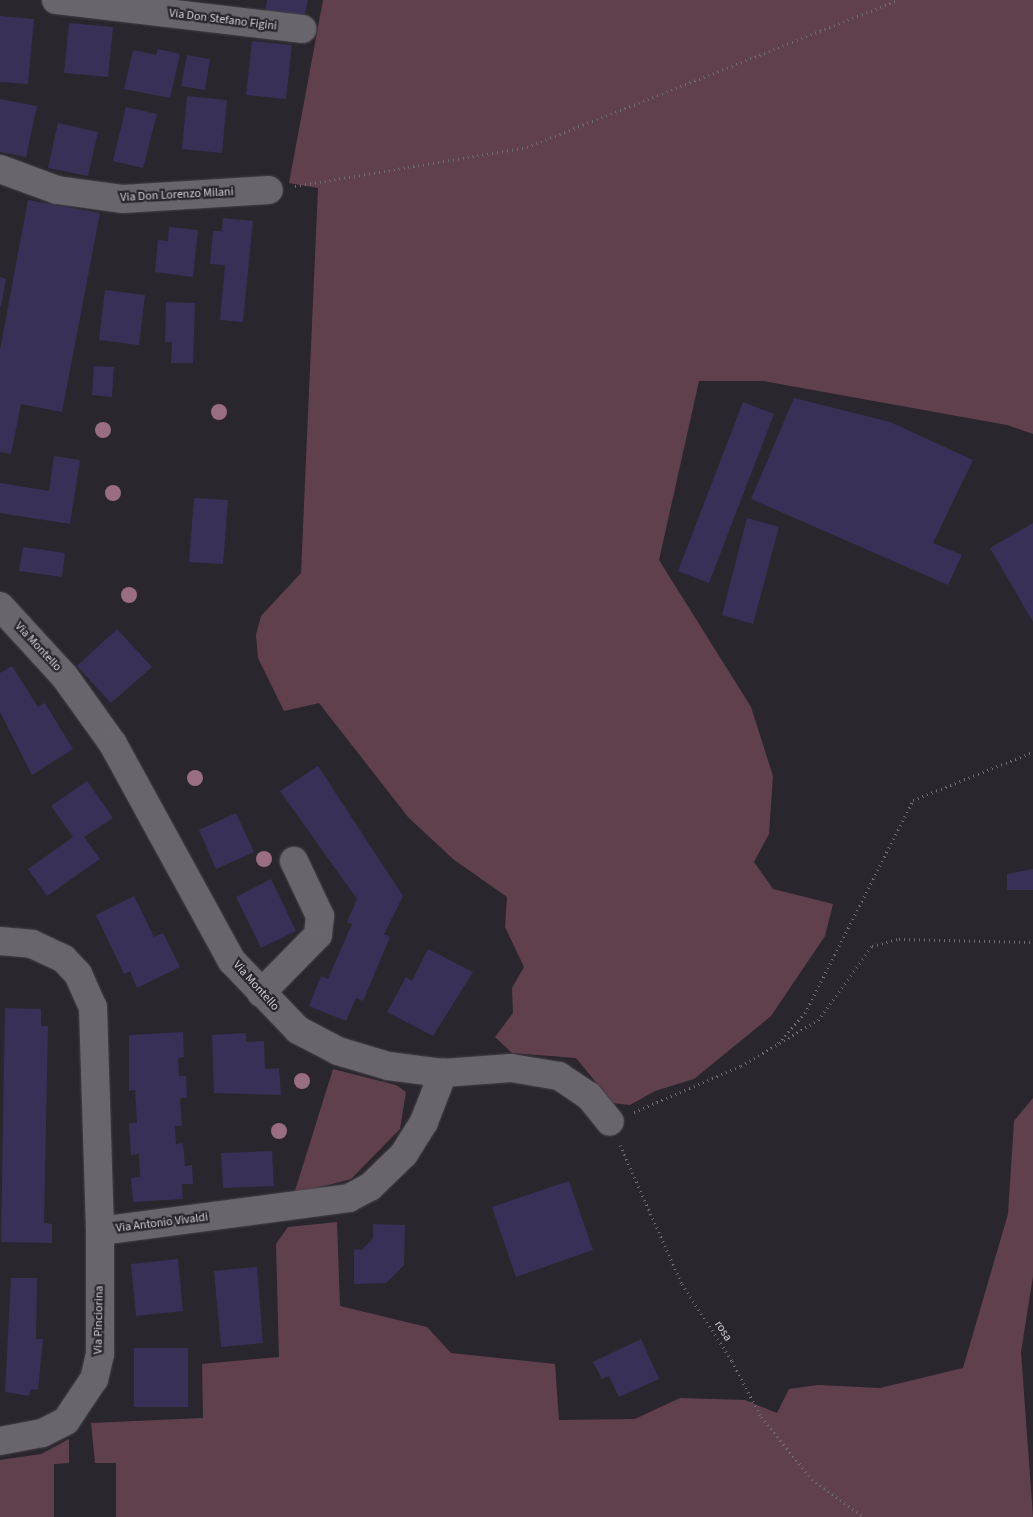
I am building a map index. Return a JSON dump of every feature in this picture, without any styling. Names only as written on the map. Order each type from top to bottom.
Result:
[{"type":"street","name":"Via Don Stefano Figini","points":[[68,1],[302,29]]},
{"type":"street","name":"Via Don Lorenzo Milani","points":[[0,168],[57,190],[123,198],[269,190]]},
{"type":"street","name":"Via Montello","points":[[0,606],[65,677],[113,744],[232,961],[260,993],[298,1030],[338,1051],[388,1066],[443,1073],[511,1068],[559,1076],[589,1096],[610,1122]]},
{"type":"street","points":[[260,993],[318,935],[320,916],[294,860]]},
{"type":"street","name":"Via Antonio Vivaldi","points":[[0,941],[32,944],[64,959],[78,974],[93,1007],[100,1230],[349,1198],[370,1187],[404,1154],[424,1122],[443,1073]]},
{"type":"street","name":"Via Pinciorina","points":[[0,1441],[42,1433],[66,1421],[94,1379],[100,1354],[100,1230]]},
{"type":"path","points":[[269,190],[526,147],[898,0]]},
{"type":"path","points":[[776,1045],[805,1013],[913,800],[1033,752]]},
{"type":"path","points":[[610,1122],[741,1066],[818,1020],[872,946],[900,939],[1033,942]]},
{"type":"path","name":"rosa","points":[[610,1122],[682,1284],[732,1361],[761,1417],[812,1480],[864,1517]]},
{"type":"shaded area","points":[[323,0],[1033,0],[1033,434],[1007,425],[763,381],[699,381],[659,560],[751,707],[773,776],[769,834],[754,862],[773,889],[833,904],[825,936],[771,1016],[694,1079],[655,1091],[630,1105],[613,1103],[576,1058],[512,1053],[495,1037],[513,1013],[512,988],[524,967],[505,927],[507,897],[453,859],[408,817],[319,703],[284,711],[258,658],[256,635],[261,616],[301,573],[318,188],[289,183]]},
{"type":"shaded area","points":[[333,1069],[396,1085],[406,1092],[400,1129],[351,1179],[294,1194]]},
{"type":"shaded area","points":[[1033,1098],[1033,1276],[1021,1352],[1033,1517],[116,1517],[116,1463],[95,1463],[91,1423],[203,1418],[202,1364],[279,1357],[276,1244],[288,1227],[337,1222],[340,1306],[427,1327],[451,1353],[555,1364],[559,1420],[635,1419],[680,1398],[745,1400],[777,1413],[789,1389],[818,1385],[880,1388],[963,1368],[1008,1214],[1014,1121]]},
{"type":"shaded area","points":[[69,1439],[69,1463],[54,1464],[54,1517],[0,1517],[0,1460],[41,1454]]},
{"type":"building","points":[[267,0],[308,0],[304,19],[265,12]]},
{"type":"building","points":[[0,16],[34,19],[28,84],[0,82]]},
{"type":"building","points":[[69,23],[113,27],[108,77],[64,73]]},
{"type":"building","points":[[252,41],[292,45],[286,99],[246,95]]},
{"type":"building","points":[[158,49],[180,54],[170,98],[124,89],[133,50],[156,55]]},
{"type":"building","points":[[187,55],[210,59],[205,90],[181,86]]},
{"type":"building","points":[[187,96],[227,100],[222,153],[182,149]]},
{"type":"building","points":[[0,99],[37,106],[26,157],[0,152]]},
{"type":"building","points":[[126,107],[157,114],[143,168],[113,161]]},
{"type":"building","points":[[58,123],[98,132],[88,176],[48,168]]},
{"type":"building","points":[[28,200],[100,213],[62,412],[21,404],[11,454],[0,452],[0,350]]},
{"type":"building","points":[[223,218],[253,221],[243,322],[220,320],[225,265],[210,264],[213,231],[222,231]]},
{"type":"building","points":[[169,227],[198,230],[193,277],[155,272],[158,240],[168,241]]},
{"type":"building","points":[[0,277],[6,279],[1,306],[0,306]]},
{"type":"building","points":[[105,290],[145,295],[139,345],[99,340]]},
{"type":"building","points":[[166,302],[195,303],[193,363],[171,363],[172,342],[165,342]]},
{"type":"building","points":[[94,366],[114,367],[112,397],[92,395]]},
{"type":"building","points":[[794,398],[890,422],[973,460],[933,543],[962,555],[948,585],[751,499]]},
{"type":"building","points":[[743,402],[774,414],[709,583],[678,571]]},
{"type":"building","points":[[54,456],[80,460],[70,524],[0,513],[0,483],[49,491]]},
{"type":"building","points":[[194,498],[228,500],[223,564],[189,562]]},
{"type":"building","points":[[747,518],[779,527],[753,624],[722,615]]},
{"type":"building","points":[[1033,523],[1033,622],[990,548]]},
{"type":"building","points":[[23,547],[65,553],[62,577],[19,571]]},
{"type":"building","points":[[117,629],[152,667],[111,703],[77,666]]},
{"type":"building","points":[[12,666],[38,707],[45,703],[73,749],[32,775],[0,712],[0,673]]},
{"type":"building","points":[[318,766],[403,896],[384,934],[390,937],[363,1001],[356,998],[346,1021],[309,1006],[321,976],[328,979],[352,924],[347,922],[357,899],[280,791]]},
{"type":"building","points":[[87,781],[113,818],[84,837],[100,859],[47,896],[28,869],[73,837],[51,806]]},
{"type":"building","points":[[236,813],[254,852],[216,869],[199,830]]},
{"type":"building","points":[[1033,869],[1033,890],[1007,890],[1007,874]]},
{"type":"building","points":[[271,879],[296,931],[261,948],[236,897]]},
{"type":"building","points":[[134,896],[154,937],[163,933],[180,967],[137,988],[130,971],[124,974],[96,915]]},
{"type":"building","points":[[428,949],[473,972],[433,1036],[387,1012],[406,977],[412,981]]},
{"type":"building","points":[[5,1008],[41,1009],[41,1026],[48,1026],[44,1223],[52,1224],[52,1243],[1,1242]]},
{"type":"building","points":[[183,1032],[184,1057],[178,1058],[179,1076],[186,1076],[187,1098],[180,1098],[182,1126],[175,1126],[176,1144],[183,1143],[185,1166],[192,1165],[193,1184],[182,1184],[183,1199],[133,1202],[131,1178],[140,1177],[139,1154],[131,1155],[129,1123],[137,1123],[135,1090],[129,1091],[129,1035]]},
{"type":"building","points":[[246,1033],[246,1042],[264,1041],[265,1069],[279,1068],[281,1095],[214,1093],[212,1035]]},
{"type":"building","points":[[272,1151],[274,1186],[223,1188],[221,1153]]},
{"type":"building","points":[[569,1181],[593,1250],[516,1277],[492,1207]]},
{"type":"building","points":[[373,1224],[405,1225],[404,1265],[386,1283],[354,1284],[354,1249],[362,1250],[373,1238]]},
{"type":"building","points":[[178,1259],[183,1311],[136,1316],[131,1264]]},
{"type":"building","points":[[257,1267],[263,1343],[221,1347],[214,1271]]},
{"type":"building","points":[[11,1278],[37,1278],[36,1339],[43,1339],[38,1390],[31,1389],[29,1396],[5,1392]]},
{"type":"building","points":[[641,1339],[659,1379],[619,1397],[609,1376],[602,1379],[593,1362]]},
{"type":"building","points":[[134,1348],[188,1348],[188,1407],[134,1407]]}]
